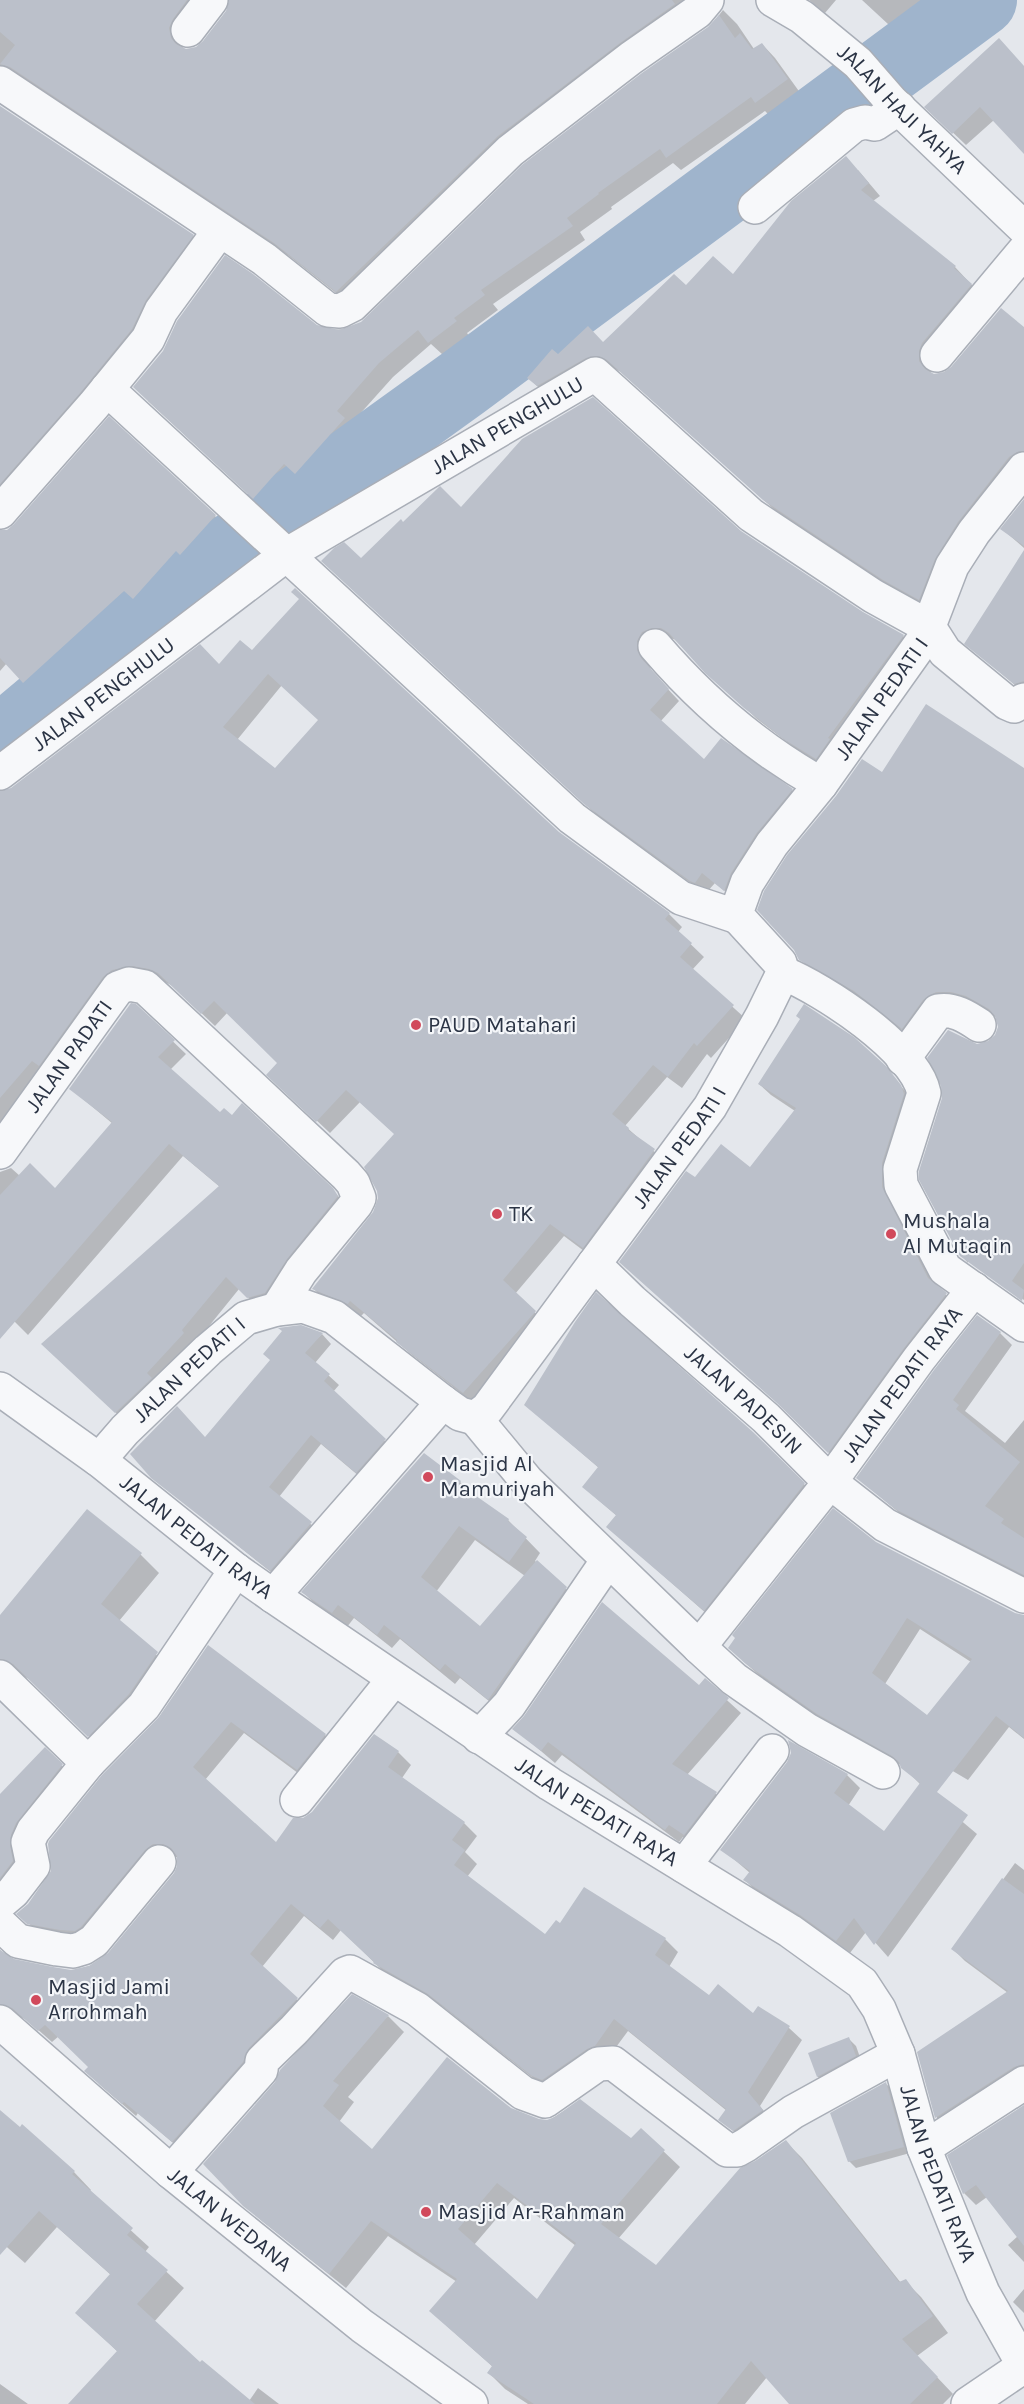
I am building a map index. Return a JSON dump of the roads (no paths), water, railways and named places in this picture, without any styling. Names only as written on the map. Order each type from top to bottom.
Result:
[{"type":"street","points":[[188,30],[211,0]]},
{"type":"street","points":[[0,83],[167,192],[264,259],[328,310],[340,311],[352,305],[510,151],[632,58],[698,12],[707,0]]},
{"type":"street","name":"JALAN HAJI YAHYA","points":[[773,0],[802,17],[858,63],[895,105],[1024,228]]},
{"type":"street","points":[[755,207],[854,125],[865,122],[874,124],[895,105]]},
{"type":"street","points":[[0,512],[148,339],[162,310],[220,230]]},
{"type":"street","points":[[937,355],[1024,251]]},
{"type":"street","name":"JALAN PENGHULU","points":[[0,773],[267,537],[595,374],[751,515],[873,596],[929,627],[945,652],[1007,703],[1014,706],[1024,700]]},
{"type":"street","points":[[107,389],[572,818],[681,898],[738,917],[780,963],[783,973],[809,984],[874,1029],[922,1081],[924,1093],[900,1169],[901,1185],[945,1269],[1024,1325]]},
{"type":"street","name":"JALAN PEDATI I","points":[[738,917],[738,908],[747,883],[771,844],[821,784],[924,639],[952,566],[974,532],[1024,469]]},
{"type":"street","points":[[655,646],[704,698],[746,735],[782,762],[821,784]]},
{"type":"street","name":"JALAN PEDATI I","points":[[99,1460],[125,1430],[208,1350],[246,1318],[277,1309],[303,1306],[334,1317],[443,1402],[460,1414],[475,1418],[487,1409],[710,1107],[762,1016],[783,973]]},
{"type":"street","name":"JALAN PADATI","points":[[0,1152],[118,988],[129,984],[145,987],[346,1175],[357,1191],[359,1198],[356,1204],[300,1271],[277,1309]]},
{"type":"street","points":[[903,1059],[939,1011],[945,1010],[961,1014],[979,1025]]},
{"type":"street","name":"JALAN PADESIN","points":[[594,1264],[632,1301],[750,1404],[830,1482],[885,1525],[1024,1596]]},
{"type":"street","name":"JALAN PEDATI RAYA","points":[[699,1647],[830,1482],[919,1359],[974,1289]]},
{"type":"street","name":"JALAN PEDATI RAYA","points":[[0,1389],[99,1460],[236,1570],[273,1596],[550,1784],[790,1931],[862,1983],[879,2009],[898,2054],[924,2148],[983,2293],[1024,2366]]},
{"type":"street","points":[[273,1596],[443,1402]]},
{"type":"street","points":[[475,1418],[527,1481],[734,1679],[807,1730],[884,1772]]},
{"type":"street","points":[[479,1737],[509,1705],[608,1560]]},
{"type":"street","points":[[0,1903],[13,1892],[33,1866],[28,1842],[33,1831],[88,1763],[144,1706],[236,1570]]},
{"type":"street","points":[[0,1677],[88,1763]]},
{"type":"street","points":[[297,1800],[394,1679]]},
{"type":"street","points":[[684,1866],[772,1751]]},
{"type":"street","points":[[0,1924],[18,1941],[73,1951],[83,1948],[94,1941],[159,1862]]},
{"type":"street","points":[[171,2172],[261,2070],[262,2061],[345,1974],[350,1972],[417,2009],[523,2093],[545,2101],[556,2096],[584,2072],[598,2064],[613,2063],[728,2150],[737,2150],[746,2145],[793,2112],[898,2054]]},
{"type":"street","name":"JALAN WEDANA","points":[[0,2022],[171,2172],[362,2326],[471,2404]]},
{"type":"street","points":[[924,2148],[1024,2083]]},
{"type":"street","points":[[968,2404],[1024,2366]]},
{"type":"waterway","points":[[0,742],[212,564],[463,383],[981,0]]},
{"type":"place","name":"PAUD Matahari","points":[[416,1025]]},
{"type":"place","name":"TK","points":[[497,1214]]},
{"type":"place","name":"Mushala Al Mutaqin","points":[[891,1234]]},
{"type":"place","name":"Masjid Al Mamuriyah","points":[[428,1477]]},
{"type":"place","name":"Masjid Jami Arrohmah","points":[[36,2000]]},
{"type":"place","name":"Masjid Ar-Rahman","points":[[426,2212]]}]
